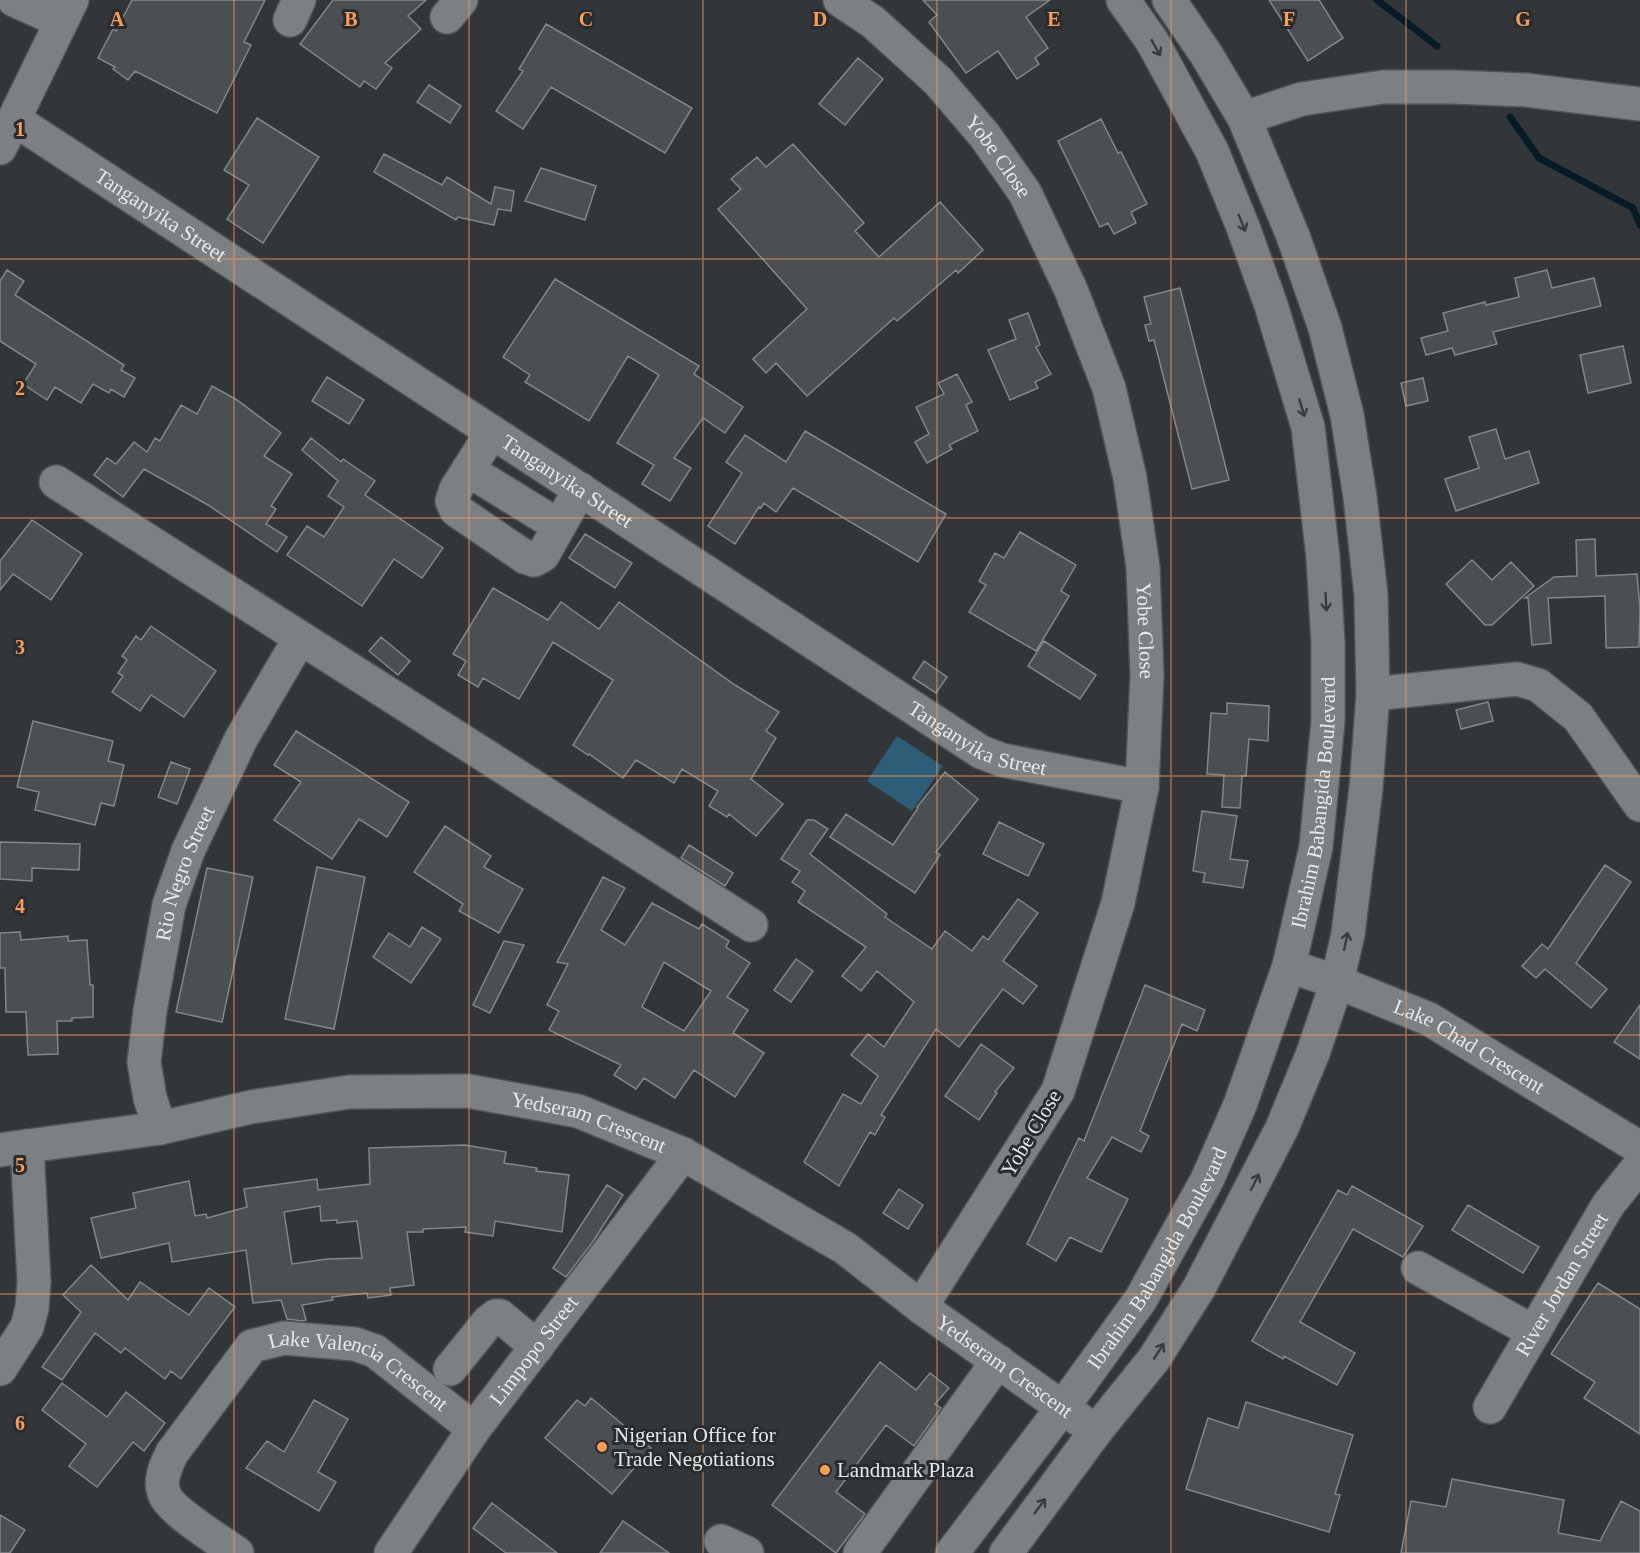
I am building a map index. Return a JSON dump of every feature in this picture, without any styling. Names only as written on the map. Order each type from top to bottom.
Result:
[{"type":"street","points":[[0,148],[67,10],[14,0]]},
{"type":"street","name":"Yobe Close","points":[[840,0],[873,21],[938,81],[985,136],[1025,194],[1080,312],[1109,388],[1130,478],[1143,567],[1147,675],[1142,787],[1118,903],[1058,1091],[921,1307]]},
{"type":"street","name":"Ibrahim Babangida Boulevard","points":[[952,1553],[1063,1407],[1141,1299],[1207,1180],[1240,1105],[1289,966],[1316,847],[1328,721],[1328,643],[1323,557],[1308,427],[1271,305],[1212,151],[1152,41],[1123,0]]},
{"type":"street","points":[[1006,1553],[1096,1431],[1154,1359],[1199,1288],[1225,1241],[1282,1128],[1313,1053],[1337,982],[1348,934],[1356,882],[1373,694],[1371,595],[1360,497],[1347,415],[1325,328],[1293,236],[1244,118],[1206,54],[1169,0]]},
{"type":"street","points":[[1244,118],[1302,99],[1383,87],[1526,90],[1640,104]]},
{"type":"street","name":"Tanganyika Street","points":[[15,120],[981,752],[1002,760],[1142,787]]},
{"type":"street","points":[[492,432],[456,489],[452,501],[456,510],[525,557],[534,560],[543,555],[580,489]]},
{"type":"street","points":[[468,470],[559,526]]},
{"type":"street","points":[[56,482],[751,925]]},
{"type":"street","name":"Rio Negro Street","points":[[160,1128],[150,1098],[144,1062],[150,1011],[169,905],[188,851],[241,739],[300,638]]},
{"type":"street","points":[[1373,694],[1517,679],[1538,685],[1578,717],[1640,805]]},
{"type":"street","name":"Lake Chad Crescent","points":[[1289,966],[1337,982],[1429,1019],[1640,1148]]},
{"type":"street","name":"Yedseram Crescent","points":[[14,1148],[160,1128],[251,1107],[349,1092],[468,1091],[578,1111],[683,1154],[845,1248],[921,1307],[1096,1431]]},
{"type":"street","points":[[0,1369],[27,1326],[32,1308],[34,1282],[14,1148]]},
{"type":"street","name":"Limpopo Street","points":[[396,1551],[474,1429],[683,1154]]},
{"type":"street","name":"River Jordan Street","points":[[1490,1407],[1608,1206],[1640,1165]]},
{"type":"street","points":[[1418,1268],[1533,1332]]},
{"type":"street","points":[[450,1369],[488,1322],[496,1316],[501,1316],[537,1347]]},
{"type":"street","name":"Lake Valencia Crescent","points":[[237,1553],[176,1509],[164,1494],[164,1470],[172,1453],[252,1346],[284,1338],[355,1344],[375,1351],[474,1429]]},
{"type":"street","points":[[860,1553],[998,1361]]},
{"type":"shaded area","points":[[897,736],[943,766],[912,811],[867,781]]},
{"type":"building","points":[[132,0],[265,0],[244,42],[251,45],[217,113],[135,71],[128,80],[113,69],[115,67],[98,58],[113,29],[116,31]]},
{"type":"building","points":[[333,0],[426,0],[408,16],[421,29],[385,63],[392,68],[376,89],[364,81],[360,87],[300,44]]},
{"type":"building","points":[[923,0],[1050,0],[1026,17],[1048,48],[1035,58],[1039,64],[1017,79],[998,51],[966,73],[929,22],[937,15]]},
{"type":"building","points":[[1269,0],[1319,0],[1343,38],[1308,61]]},
{"type":"building","points":[[546,24],[692,108],[665,153],[551,87],[523,129],[496,111],[523,71],[519,69]]},
{"type":"building","points":[[858,58],[883,79],[845,125],[819,104]]},
{"type":"building","points":[[429,85],[461,106],[450,123],[417,102]]},
{"type":"building","points":[[257,118],[319,157],[263,243],[227,219],[249,185],[224,170]]},
{"type":"building","points":[[1101,119],[1118,153],[1121,152],[1147,204],[1131,212],[1136,223],[1114,234],[1108,223],[1100,227],[1058,141]]},
{"type":"building","points":[[793,144],[864,223],[855,231],[879,257],[940,202],[983,250],[958,273],[956,270],[897,321],[894,318],[807,396],[776,363],[766,373],[753,359],[807,309],[718,209],[741,189],[731,179],[757,157],[766,167]]},
{"type":"building","points":[[384,154],[442,185],[447,177],[491,204],[495,187],[514,191],[511,211],[498,209],[494,225],[458,217],[456,220],[374,172]]},
{"type":"building","points":[[541,168],[596,186],[585,220],[525,201]]},
{"type":"building","points":[[7,270],[24,281],[15,295],[124,365],[121,370],[135,378],[124,397],[111,389],[109,393],[93,384],[81,403],[55,387],[47,400],[23,384],[36,364],[0,341],[0,281]]},
{"type":"building","points":[[1547,270],[1552,288],[1594,278],[1601,306],[1493,332],[1497,344],[1455,355],[1452,348],[1426,355],[1421,338],[1448,331],[1443,313],[1485,302],[1486,305],[1519,297],[1515,278]]},
{"type":"building","points":[[555,279],[699,366],[694,374],[743,407],[725,433],[703,418],[674,458],[691,468],[670,501],[642,484],[654,465],[617,443],[659,375],[628,356],[589,421],[525,382],[530,375],[503,357]]},
{"type":"building","points":[[1180,288],[1229,480],[1192,489],[1154,340],[1149,341],[1145,325],[1151,324],[1144,297]]},
{"type":"building","points":[[1028,313],[1040,345],[1036,347],[1051,374],[1035,382],[1038,388],[1010,400],[988,350],[1016,339],[1009,320]]},
{"type":"building","points":[[1623,346],[1631,383],[1588,393],[1580,355]]},
{"type":"building","points":[[957,374],[972,402],[966,405],[978,431],[949,445],[952,449],[927,463],[915,442],[929,434],[916,407],[944,394],[938,383]]},
{"type":"building","points":[[327,377],[364,400],[349,424],[312,401]]},
{"type":"building","points":[[1423,378],[1428,401],[1406,406],[1401,383]]},
{"type":"building","points":[[212,386],[237,400],[281,433],[264,456],[292,474],[271,506],[276,509],[266,524],[287,537],[277,552],[208,505],[144,469],[123,497],[94,475],[107,458],[116,464],[134,442],[147,452],[155,438],[160,441],[181,405],[197,414]]},
{"type":"building","points":[[1496,429],[1505,459],[1529,451],[1539,483],[1456,511],[1445,479],[1479,468],[1469,437]]},
{"type":"building","points":[[805,431],[946,514],[918,562],[793,488],[776,512],[764,503],[761,508],[759,507],[735,544],[708,526],[742,473],[726,462],[745,435],[786,462]]},
{"type":"building","points":[[311,438],[341,462],[343,459],[375,481],[365,495],[443,548],[422,578],[394,559],[362,606],[287,555],[307,526],[324,537],[344,507],[328,496],[338,481],[302,450]]},
{"type":"building","points":[[32,520],[82,554],[51,600],[13,574],[0,590],[0,561]]},
{"type":"building","points":[[1020,532],[1076,565],[1061,591],[1069,596],[1036,651],[969,612],[986,585],[979,581],[995,553],[1004,558]]},
{"type":"building","points":[[585,534],[632,563],[615,588],[569,558]]},
{"type":"building","points":[[1595,539],[1596,576],[1637,574],[1640,608],[1639,647],[1606,648],[1605,596],[1548,598],[1551,643],[1532,645],[1528,598],[1525,598],[1554,577],[1577,576],[1576,540]]},
{"type":"building","points":[[1472,560],[1492,580],[1511,562],[1534,586],[1492,625],[1485,625],[1446,584]]},
{"type":"building","points":[[493,588],[548,620],[561,602],[599,629],[619,602],[735,685],[779,712],[766,731],[776,738],[751,779],[783,804],[756,836],[729,814],[727,817],[709,806],[718,791],[682,769],[674,783],[636,760],[623,778],[573,745],[613,680],[553,642],[519,699],[483,678],[478,687],[458,675],[466,661],[453,654]]},
{"type":"building","points":[[151,626],[216,671],[184,717],[151,695],[140,711],[112,692],[123,676],[118,673],[127,660],[122,656],[136,636],[141,640]]},
{"type":"building","points":[[381,637],[410,661],[398,675],[369,651]]},
{"type":"building","points":[[1044,641],[1096,675],[1080,699],[1028,666]]},
{"type":"building","points":[[924,661],[947,677],[936,693],[913,678]]},
{"type":"building","points":[[1488,702],[1493,721],[1461,729],[1456,710]]},
{"type":"building","points":[[1227,703],[1269,706],[1268,741],[1249,739],[1246,776],[1242,776],[1240,808],[1222,807],[1224,775],[1207,774],[1211,713],[1227,714]]},
{"type":"building","points":[[33,721],[113,741],[108,761],[124,765],[114,806],[101,803],[95,825],[35,810],[39,792],[17,787]]},
{"type":"building","points":[[296,731],[409,802],[387,837],[359,819],[332,859],[274,820],[301,782],[274,765]]},
{"type":"building","points":[[171,762],[190,769],[177,804],[158,797]]},
{"type":"building","points":[[945,772],[978,799],[936,852],[940,855],[915,893],[830,837],[846,814],[893,845],[917,807]]},
{"type":"building","points":[[1202,811],[1237,816],[1230,859],[1248,861],[1243,888],[1203,882],[1205,873],[1193,871]]},
{"type":"building","points":[[807,820],[814,820],[828,829],[810,854],[887,914],[885,917],[932,949],[945,931],[972,951],[983,936],[988,940],[1018,899],[1038,913],[1003,961],[1037,986],[1023,1004],[1003,989],[959,1047],[936,1029],[881,1115],[885,1117],[875,1135],[870,1132],[839,1186],[804,1162],[843,1094],[861,1104],[878,1076],[851,1055],[868,1034],[884,1047],[914,1002],[877,971],[861,991],[842,976],[866,947],[798,902],[805,891],[792,882],[800,871],[781,859]]},
{"type":"building","points":[[999,822],[1044,844],[1028,876],[983,854]]},
{"type":"building","points":[[445,826],[491,856],[484,867],[523,889],[499,933],[459,911],[463,904],[414,872]]},
{"type":"building","points":[[0,842],[80,844],[79,870],[32,868],[32,881],[0,879]]},
{"type":"building","points":[[689,845],[733,873],[725,886],[681,858]]},
{"type":"building","points":[[1605,865],[1631,882],[1576,963],[1607,989],[1591,1008],[1545,969],[1536,978],[1522,966],[1542,944],[1548,949]]},
{"type":"building","points":[[317,867],[365,877],[334,1029],[285,1019]]},
{"type":"building","points":[[207,868],[253,877],[222,1022],[176,1012]]},
{"type":"building","points":[[603,877],[625,888],[601,930],[625,945],[652,903],[699,929],[702,924],[729,941],[726,947],[750,963],[727,997],[748,1010],[733,1033],[764,1053],[735,1097],[694,1070],[675,1098],[644,1078],[636,1089],[614,1075],[621,1065],[549,1030],[559,1011],[547,1005],[568,964],[557,962]],"holes":[[[664,962],[711,991],[684,1031],[642,1007]]]},
{"type":"building","points":[[422,927],[441,939],[411,983],[373,957],[389,933],[410,947]]},
{"type":"building","points":[[20,932],[21,940],[68,936],[68,941],[87,940],[90,985],[93,985],[93,1017],[57,1021],[58,1054],[28,1055],[26,1012],[6,1012],[5,968],[0,968],[0,933]]},
{"type":"building","points":[[504,941],[524,945],[490,1013],[473,1005]]},
{"type":"building","points":[[796,959],[813,971],[791,1002],[774,990]]},
{"type":"building","points":[[1145,985],[1205,1010],[1197,1031],[1182,1024],[1140,1131],[1149,1136],[1141,1152],[1112,1137],[1087,1178],[1128,1199],[1101,1252],[1070,1237],[1056,1261],[1027,1244],[1079,1138],[1084,1141]]},
{"type":"building","points":[[1640,1005],[1640,1059],[1614,1042]]},
{"type":"building","points":[[981,1044],[1014,1068],[995,1092],[997,1093],[979,1120],[945,1096]]},
{"type":"building","points":[[465,1145],[506,1152],[504,1163],[537,1168],[536,1171],[569,1175],[562,1232],[495,1221],[493,1236],[465,1232],[466,1227],[407,1232],[414,1285],[390,1288],[391,1295],[368,1298],[367,1293],[332,1297],[333,1300],[302,1305],[306,1320],[303,1321],[287,1319],[281,1300],[253,1303],[246,1250],[172,1262],[169,1243],[101,1258],[91,1218],[136,1208],[133,1193],[189,1181],[195,1216],[206,1214],[207,1218],[247,1207],[244,1189],[317,1179],[318,1190],[370,1184],[369,1148]],"holes":[[[320,1206],[321,1221],[337,1220],[337,1223],[357,1221],[362,1258],[327,1259],[292,1264],[284,1212]]]},
{"type":"building","points":[[607,1185],[623,1195],[592,1243],[566,1277],[553,1268]]},
{"type":"building","points":[[1352,1186],[1423,1226],[1403,1257],[1353,1229],[1300,1322],[1355,1353],[1337,1385],[1252,1341],[1338,1190],[1347,1195]]},
{"type":"building","points":[[899,1189],[923,1205],[908,1229],[883,1213]]},
{"type":"building","points":[[1468,1205],[1539,1247],[1523,1273],[1452,1230]]},
{"type":"building","points":[[91,1265],[128,1300],[140,1282],[189,1315],[209,1288],[235,1307],[181,1379],[171,1371],[165,1379],[125,1348],[121,1353],[95,1333],[62,1380],[42,1367],[81,1312],[63,1295]]},
{"type":"building","points":[[1598,1283],[1640,1309],[1640,1434],[1584,1398],[1595,1382],[1551,1354]]},
{"type":"building","name":"Landmark Plaza","points":[[880,1362],[916,1390],[930,1373],[949,1388],[935,1404],[941,1408],[914,1446],[886,1425],[836,1492],[865,1514],[836,1553],[772,1505]]},
{"type":"building","points":[[62,1383],[107,1417],[126,1392],[165,1423],[144,1451],[133,1442],[97,1487],[69,1466],[86,1444],[42,1410]]},
{"type":"building","name":"Nigerian Office for Trade Negotiations","points":[[591,1398],[651,1448],[612,1494],[545,1438],[577,1400],[585,1406]]},
{"type":"building","points":[[314,1400],[348,1419],[318,1472],[336,1482],[319,1511],[246,1468],[267,1441],[284,1452]]},
{"type":"building","points":[[1246,1402],[1353,1435],[1335,1494],[1340,1495],[1329,1532],[1186,1489],[1208,1418],[1238,1428]]},
{"type":"building","points":[[1452,1479],[1564,1500],[1558,1533],[1600,1541],[1621,1501],[1640,1511],[1640,1553],[1401,1553],[1411,1501],[1446,1507]]},
{"type":"building","points":[[492,1503],[557,1553],[506,1553],[473,1528]]},
{"type":"building","points":[[0,1515],[25,1530],[10,1553],[0,1553]]},
{"type":"building","points":[[623,1521],[669,1553],[600,1553]]},
{"type":"waterway","points":[[1377,0],[1437,46]]},
{"type":"waterway","points":[[1510,117],[1539,158],[1633,208],[1640,225]]},
{"type":"place","name":"Nigerian Office for Trade Negotiations","points":[[602,1447]]},
{"type":"place","name":"Landmark Plaza","points":[[825,1470]]}]
